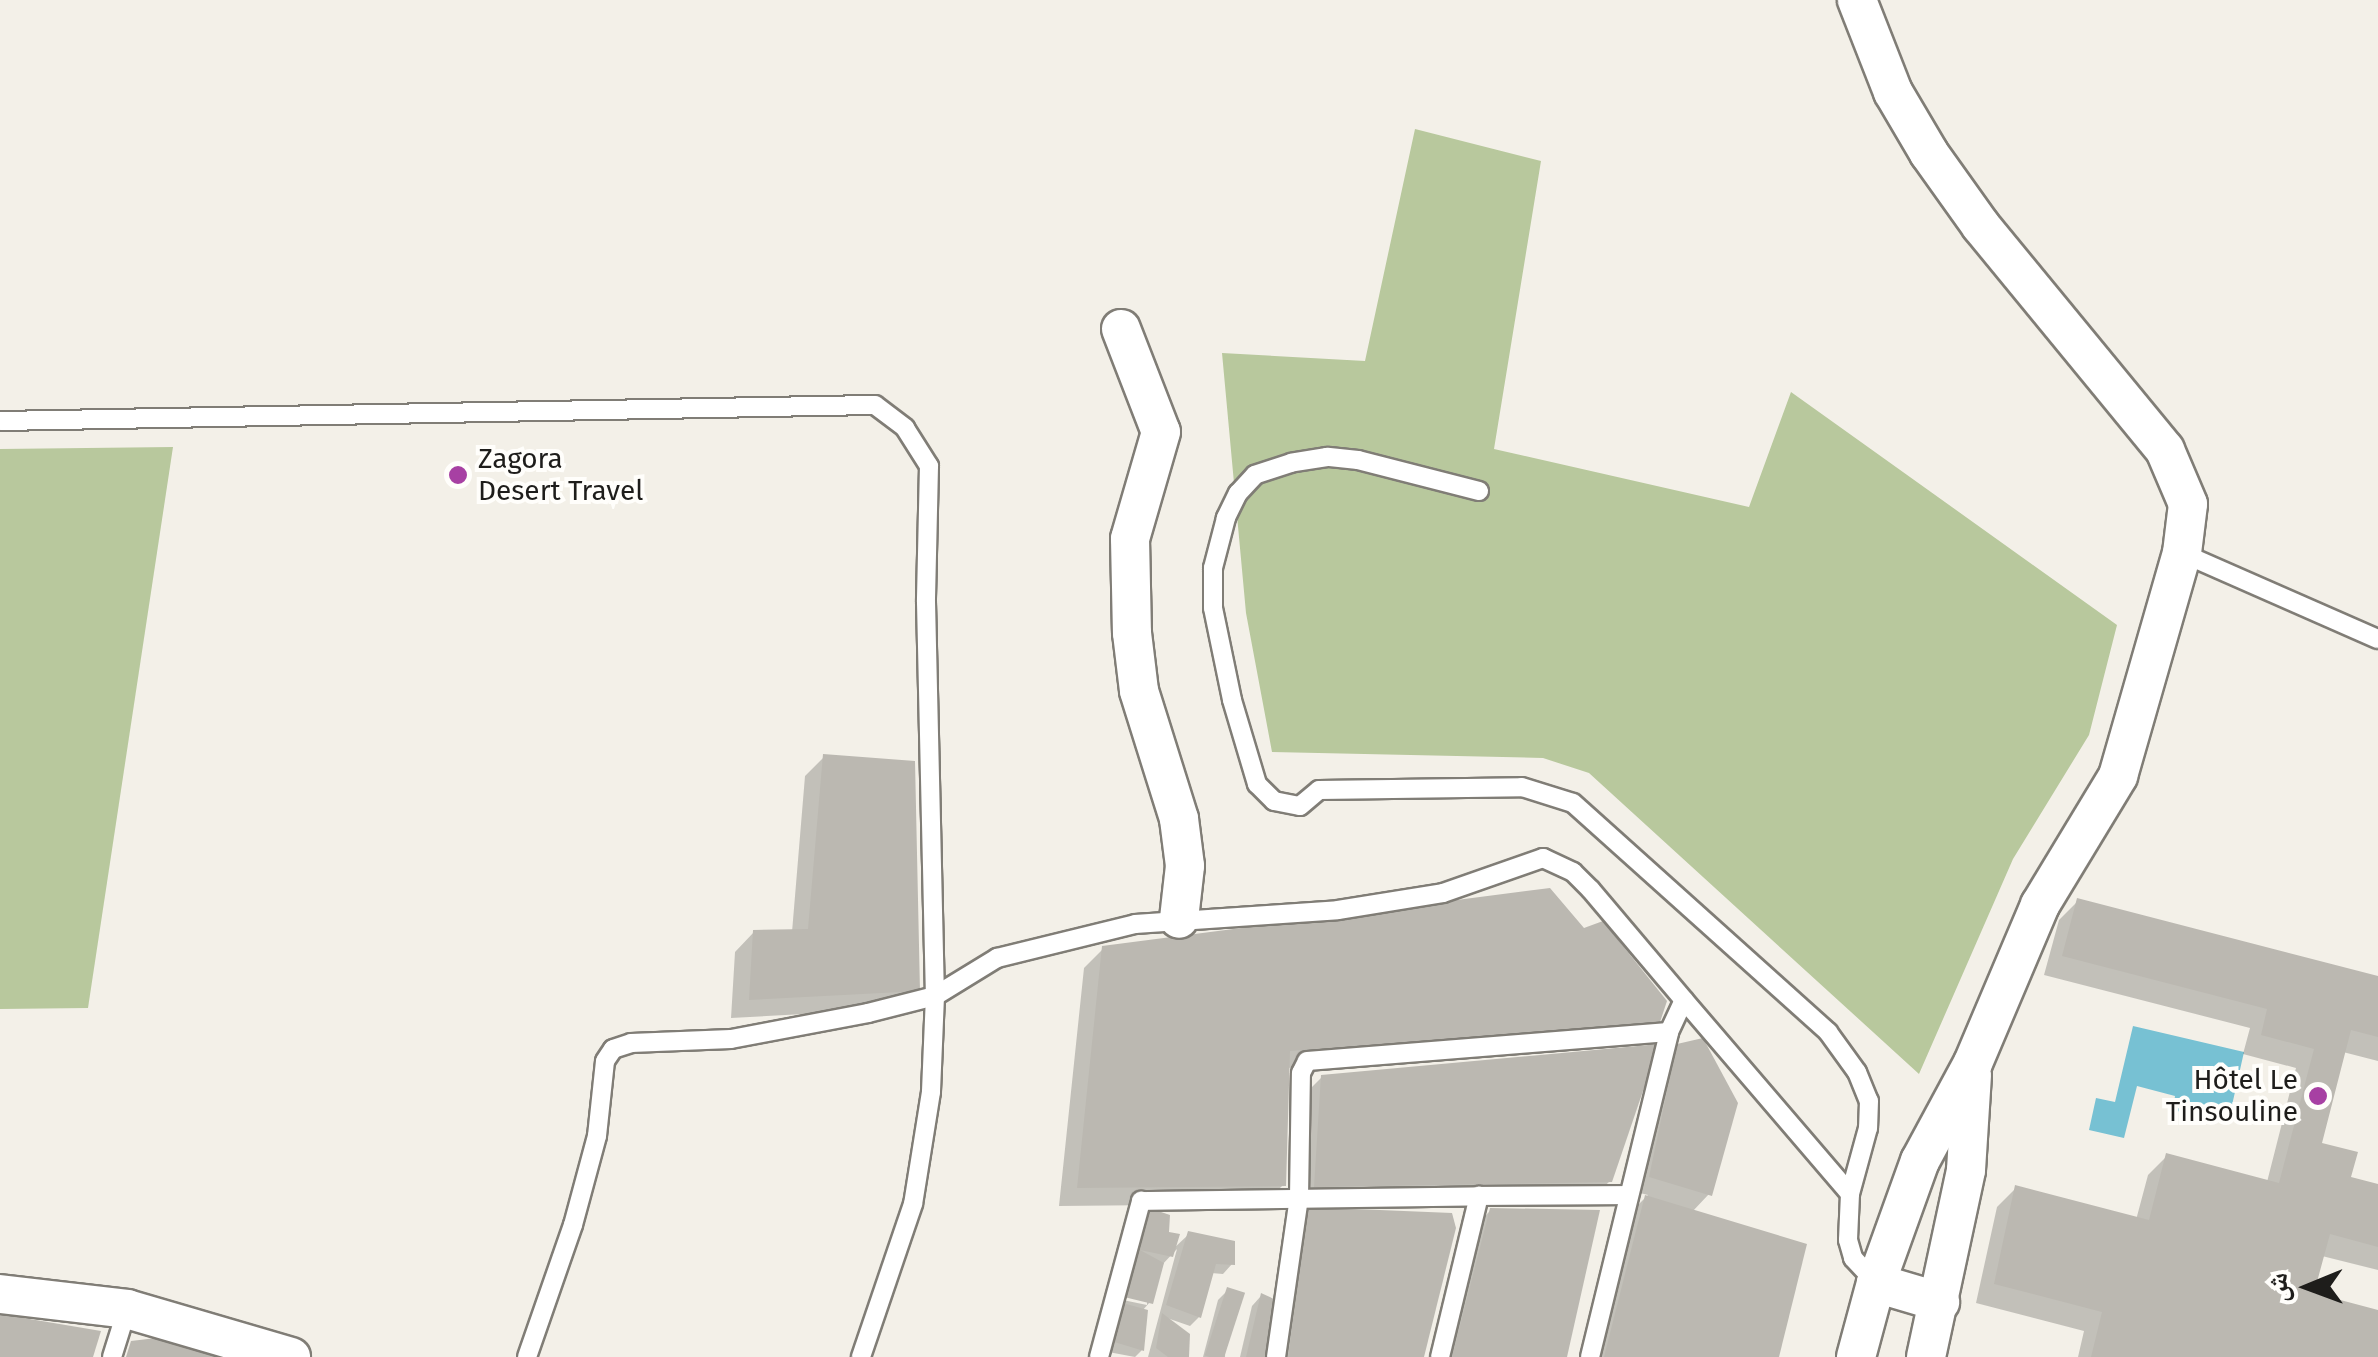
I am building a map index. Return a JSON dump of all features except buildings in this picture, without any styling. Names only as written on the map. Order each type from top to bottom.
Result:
[{"type":"street","points":[[1856,0],[1893,92],[1929,152],[1982,226],[2165,450],[2188,504],[2182,553],[2118,776],[2040,905],[1973,1062],[1920,1161],[1876,1283],[1856,1357]]},
{"type":"street","points":[[1121,329],[1160,432],[1130,540],[1132,633],[1139,692],[1179,818],[1185,866],[1179,919]]},
{"type":"street","points":[[1926,1357],[1966,1170],[1973,1062]]},
{"type":"street","points":[[1876,1283],[1940,1302]]},
{"type":"street","points":[[0,1294],[127,1309],[291,1357]]},
{"type":"lane","points":[[0,421],[875,405],[906,428],[929,466],[926,602],[935,996],[923,1157],[913,1204],[861,1357]]},
{"type":"lane","points":[[1480,491],[1358,460],[1327,457],[1291,462],[1255,476],[1238,493],[1213,568],[1213,608],[1232,700],[1257,784],[1274,801],[1300,806],[1319,790],[1522,788],[1573,803],[1828,1032],[1857,1072],[1868,1101],[1868,1128],[1850,1194],[1848,1240],[1853,1258],[1876,1283]]},
{"type":"lane","points":[[2182,553],[2378,639]]},
{"type":"lane","points":[[527,1357],[573,1225],[597,1136],[605,1062],[613,1049],[632,1043],[731,1039],[935,996],[997,958],[1135,924],[1338,910],[1425,896],[1543,858],[1574,872],[1592,890],[1850,1194]]},
{"type":"lane","points":[[1590,1357],[1669,1032],[1684,1000]]},
{"type":"lane","points":[[1276,1357],[1300,1197],[1302,1073],[1307,1062],[1669,1032]]},
{"type":"lane","points":[[1099,1357],[1141,1200],[1629,1194]]},
{"type":"lane","points":[[1440,1357],[1479,1196]]},
{"type":"lane","points":[[112,1357],[127,1309]]},
{"type":"green space","points":[[1415,129],[1541,161],[1494,449],[1749,507],[1791,392],[2117,625],[2089,735],[2013,859],[1919,1074],[1589,773],[1543,758],[1272,752],[1246,613],[1222,353],[1365,361]]},
{"type":"green space","points":[[173,447],[88,1008],[0,1009],[0,449]]},
{"type":"water","points":[[2133,1026],[2244,1052],[2228,1123],[2173,1110],[2175,1096],[2137,1086],[2124,1138],[2089,1130],[2096,1098],[2115,1102]]},
{"type":"place","name":"Zagora Desert Travel","points":[[458,475]]},
{"type":"place","name":"Hôtel Le Tinsouline","points":[[2318,1096]]}]
